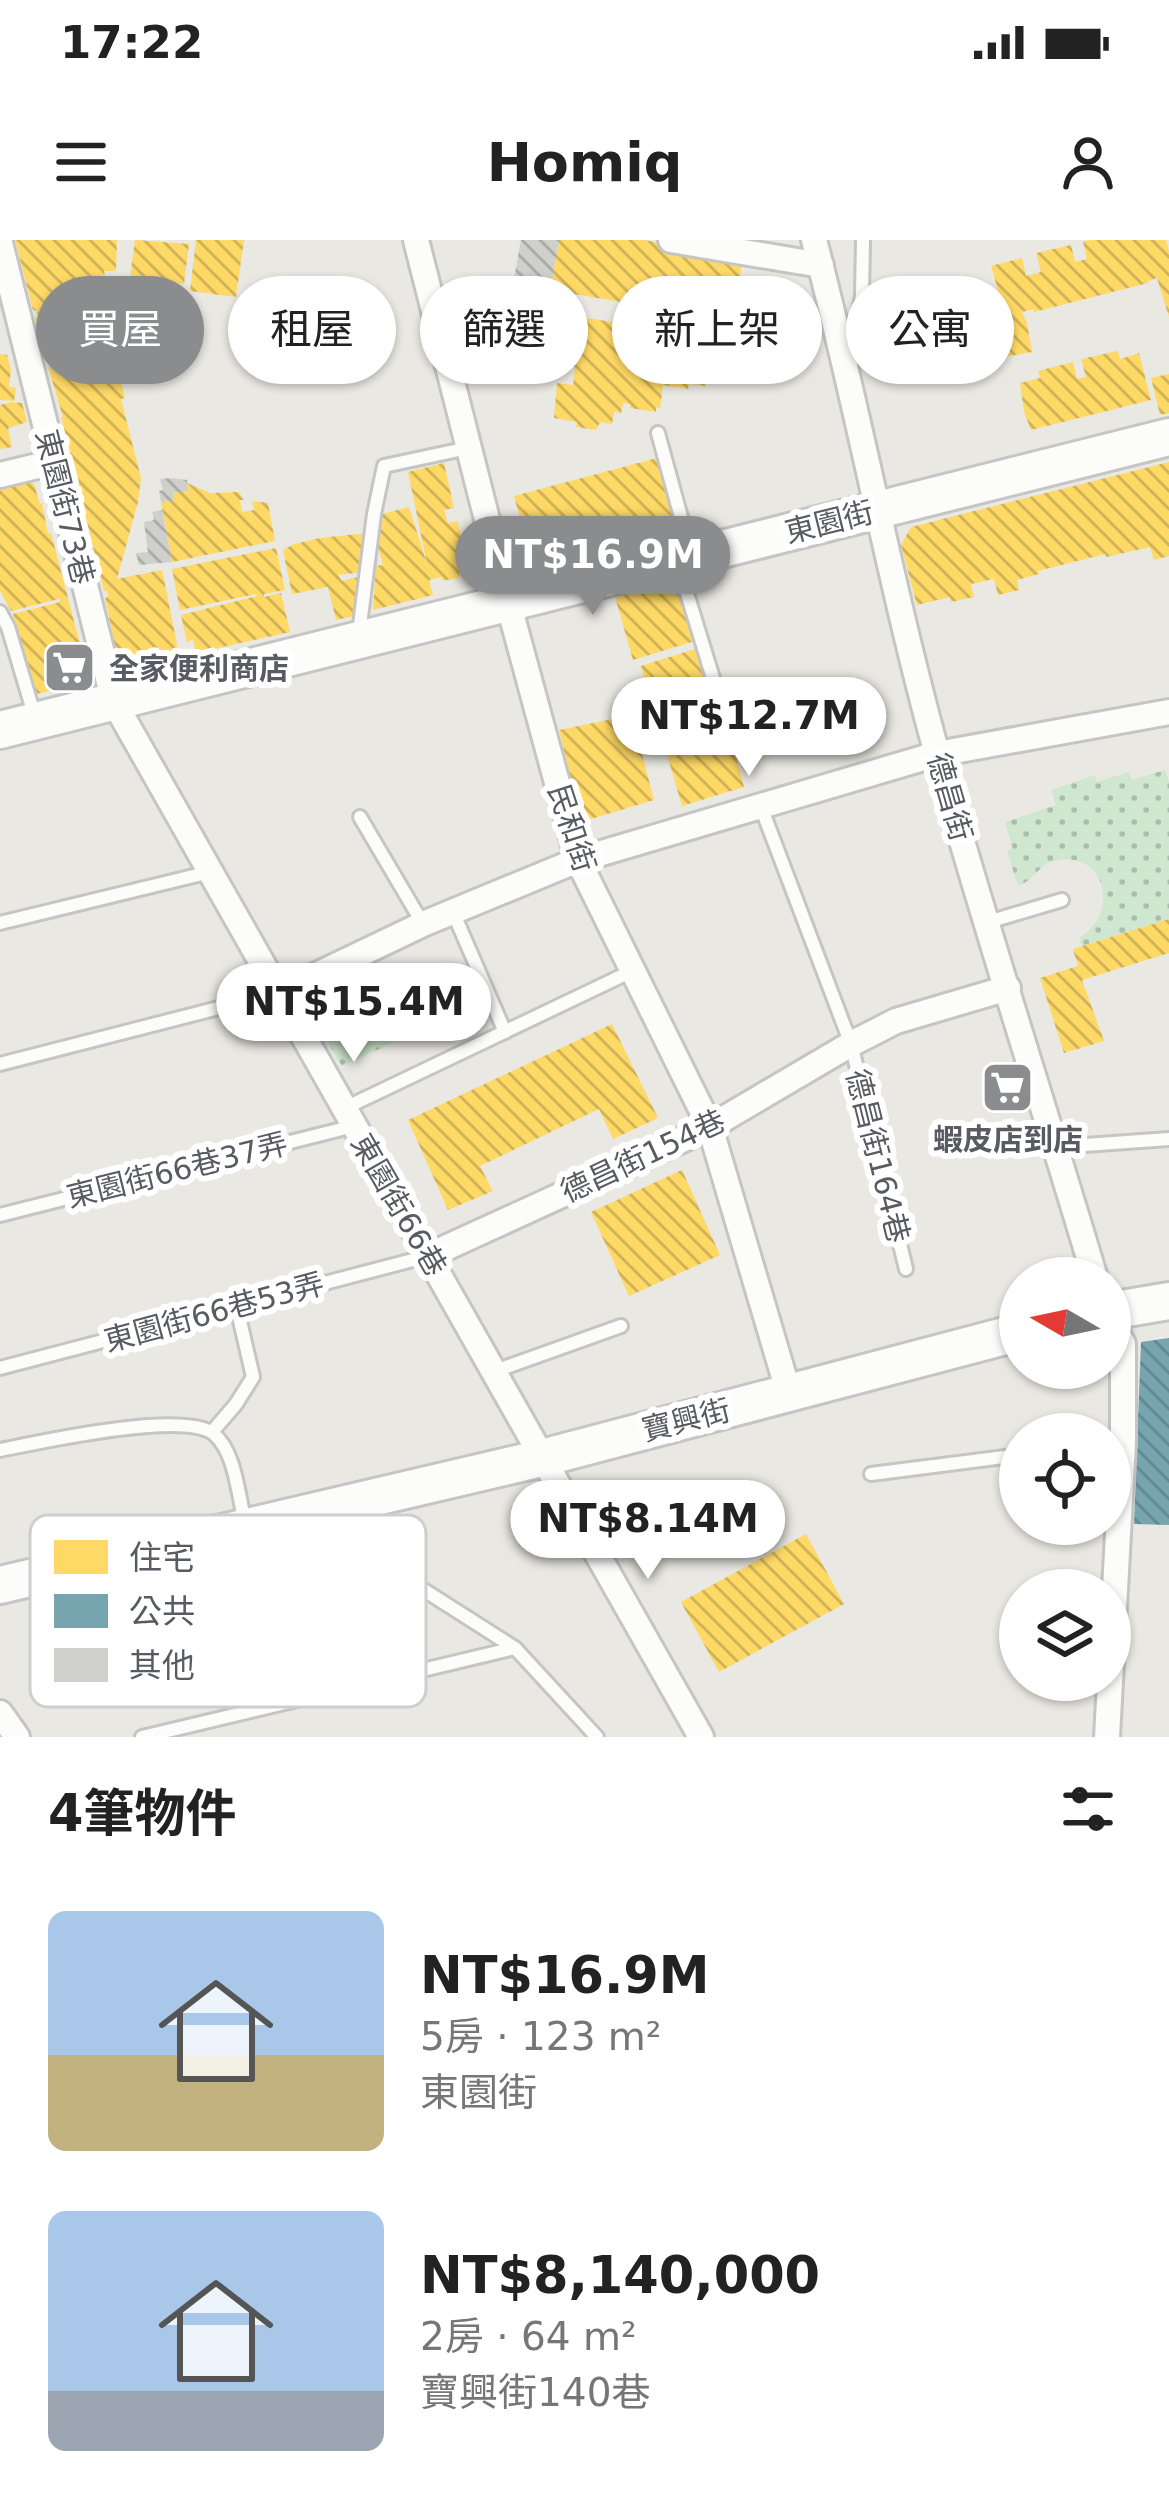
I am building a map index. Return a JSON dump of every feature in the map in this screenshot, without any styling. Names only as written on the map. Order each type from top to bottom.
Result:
[{"type":"street","name":"民和街","points":[[416,240],[578,860],[710,1127],[790,1394]]},
{"type":"street","points":[[671,240],[817,253]]},
{"type":"street","name":"東園街73巷","points":[[0,242],[114,702]]},
{"type":"street","name":"德昌街","points":[[817,253],[846,366]]},
{"type":"street","name":"德昌街","points":[[850,384],[876,511],[937,754],[1089,1257]]},
{"type":"street","name":"東園街","points":[[0,730],[1169,437]]},
{"type":"street","points":[[0,475],[53,462]]},
{"type":"street","name":"東園街66巷","points":[[114,702],[701,1737]]},
{"type":"street","points":[[279,993],[423,923],[578,860],[937,754],[1169,712]]},
{"type":"street","name":"德昌街154巷","points":[[428,1256],[710,1127],[896,1021],[1008,988]]},
{"type":"street","points":[[1131,1311],[1169,1301]]},
{"type":"street","name":"寶興街","points":[[306,1515],[999,1338]]},
{"type":"street","points":[[1107,1737],[1113,1545]]},
{"type":"street","name":"寶興街","points":[[0,1585],[30,1578]]},
{"type":"street","points":[[0,1713],[17,1737]]},
{"type":"lane","points":[[862,276],[863,240]]},
{"type":"lane","points":[[658,433],[684,558],[732,740]]},
{"type":"lane","points":[[358,640],[384,466],[469,448]]},
{"type":"lane","points":[[0,612],[36,721]]},
{"type":"lane","points":[[761,806],[850,1044]]},
{"type":"lane","points":[[360,817],[423,923]]},
{"type":"lane","points":[[0,923],[210,872]]},
{"type":"lane","points":[[988,922],[1062,900]]},
{"type":"lane","points":[[453,911],[505,1032]]},
{"type":"lane","name":"東園街66巷37弄","points":[[0,1215],[349,1117],[505,1032],[632,971]]},
{"type":"lane","points":[[0,1064],[279,993]]},
{"type":"lane","name":"德昌街164巷","points":[[850,1044],[906,1268]]},
{"type":"lane","points":[[1055,1147],[1169,1139]]},
{"type":"lane","name":"東園街66巷53弄","points":[[0,1368],[428,1256]]},
{"type":"lane","points":[[212,1432],[253,1377],[237,1308]]},
{"type":"lane","points":[[494,1372],[621,1326]]},
{"type":"lane","points":[[0,1450],[112,1428],[192,1426],[212,1432],[227,1450],[243,1515]]},
{"type":"lane","points":[[871,1474],[999,1458]]},
{"type":"lane","points":[[426,1591],[515,1648],[596,1737]]},
{"type":"lane","points":[[426,1669],[515,1648]]},
{"type":"lane","points":[[142,1737],[268,1707]]},
{"type":"green space","points":[[1165,770],[1169,782],[1169,919],[1082,946],[1079,938],[1100,915],[1103,901],[1097,875],[1074,860],[1057,860],[1018,886],[1007,851],[1013,849],[1005,822],[1056,805],[1051,790],[1095,775],[1097,782],[1129,772],[1132,780]]},
{"type":"green space","points":[[360,970],[394,1042],[342,1066],[307,1008],[314,990]]},
{"type":"building: 住宅","points":[[15,240],[117,240],[116,271],[104,271],[105,276],[36,276],[33,310]]},
{"type":"building: 住宅","points":[[135,240],[189,244],[185,276],[130,276]]},
{"type":"building: 住宅","points":[[196,240],[244,240],[239,276],[228,276],[228,296],[204,293],[204,276],[192,276]]},
{"type":"building: 住宅","points":[[559,240],[643,240],[743,257],[740,276],[612,276],[612,301],[588,296],[588,276],[553,276]]},
{"type":"building: 住宅","points":[[1166,240],[1169,317],[1157,278],[1022,312],[1032,352],[1014,355],[1014,276],[994,276],[991,266],[1022,258],[1026,276],[1041,272],[1036,253],[1071,245],[1075,262],[1087,259],[1083,242]]},
{"type":"building: 住宅","points":[[588,318],[612,322],[612,384],[689,384],[688,389],[663,385],[656,412],[623,403],[621,413],[614,412],[612,424],[600,422],[596,430],[554,418],[557,384],[588,384]]},
{"type":"building: 住宅","points":[[1118,351],[1120,359],[1139,353],[1151,400],[1031,430],[1020,383],[1040,378],[1038,371],[1073,362],[1077,379],[1086,377],[1081,359]]},
{"type":"building: 住宅","points":[[0,354],[7,355],[9,387],[16,388],[14,401],[0,400]]},
{"type":"building: 住宅","points":[[1169,374],[1169,413],[1160,415],[1151,378]]},
{"type":"building: 住宅","points":[[53,384],[122,384],[125,398],[121,399],[141,478],[117,579],[162,570],[180,659],[140,668],[118,661],[107,591]]},
{"type":"building: 住宅","points":[[22,403],[27,422],[8,428],[12,447],[0,449],[0,405]]},
{"type":"building: 住宅","points":[[657,458],[677,533],[534,571],[514,496]]},
{"type":"building: 住宅","points":[[1169,462],[1169,556],[1154,560],[1150,547],[1105,554],[1038,571],[1017,580],[1019,590],[998,595],[994,579],[971,584],[974,597],[917,605],[901,545],[911,527]]},
{"type":"building: 住宅","points":[[444,463],[454,508],[444,510],[448,523],[457,521],[472,569],[459,572],[460,577],[429,580],[433,595],[373,610],[376,566],[383,565],[378,547],[382,514],[409,507],[427,564],[408,472]]},
{"type":"building: 住宅","points":[[29,481],[42,503],[87,671],[79,684],[37,694],[13,614],[59,599],[11,611],[0,591],[0,488]]},
{"type":"building: 住宅","points":[[187,483],[210,493],[239,492],[244,500],[240,500],[242,512],[254,510],[252,501],[268,503],[275,541],[172,562],[161,502],[174,501],[173,493],[188,491]]},
{"type":"building: 住宅","points":[[367,533],[363,572],[338,575],[342,581],[358,577],[354,616],[336,620],[328,587],[292,594],[283,550],[320,538]]},
{"type":"building: 住宅","points":[[276,548],[285,590],[264,597],[281,593],[290,632],[196,653],[193,640],[187,642],[181,615],[257,596],[180,610],[172,569]]},
{"type":"building: 住宅","points":[[675,573],[698,640],[633,660],[613,590]]},
{"type":"building: 住宅","points":[[701,647],[744,787],[682,806],[641,666]]},
{"type":"building: 住宅","points":[[632,715],[654,800],[581,822],[559,730]]},
{"type":"building: 住宅","points":[[1169,919],[1169,953],[1082,980],[1104,1041],[1064,1053],[1040,978],[1078,966],[1073,949]]},
{"type":"building: 住宅","points":[[612,1024],[658,1118],[613,1139],[599,1109],[480,1166],[493,1191],[448,1210],[408,1120]]},
{"type":"building: 住宅","points":[[682,1170],[720,1255],[629,1296],[591,1212]]},
{"type":"building: 住宅","points":[[806,1534],[844,1604],[719,1672],[681,1602]]},
{"type":"building: 公共","points":[[1169,1338],[1169,1525],[1134,1524],[1141,1342]]},
{"type":"building: 其他","points":[[521,240],[559,240],[553,276],[514,276]]},
{"type":"building: 其他","points":[[160,479],[187,480],[188,491],[173,493],[174,501],[161,502]]},
{"type":"building: 其他","points":[[162,510],[172,562],[139,565],[136,553],[148,552],[144,522],[154,520],[152,512]]},
{"type":"place","name":"全家便利商店","points":[[70,668]]},
{"type":"place","name":"蝦皮店到店","points":[[1008,1087]]}]
